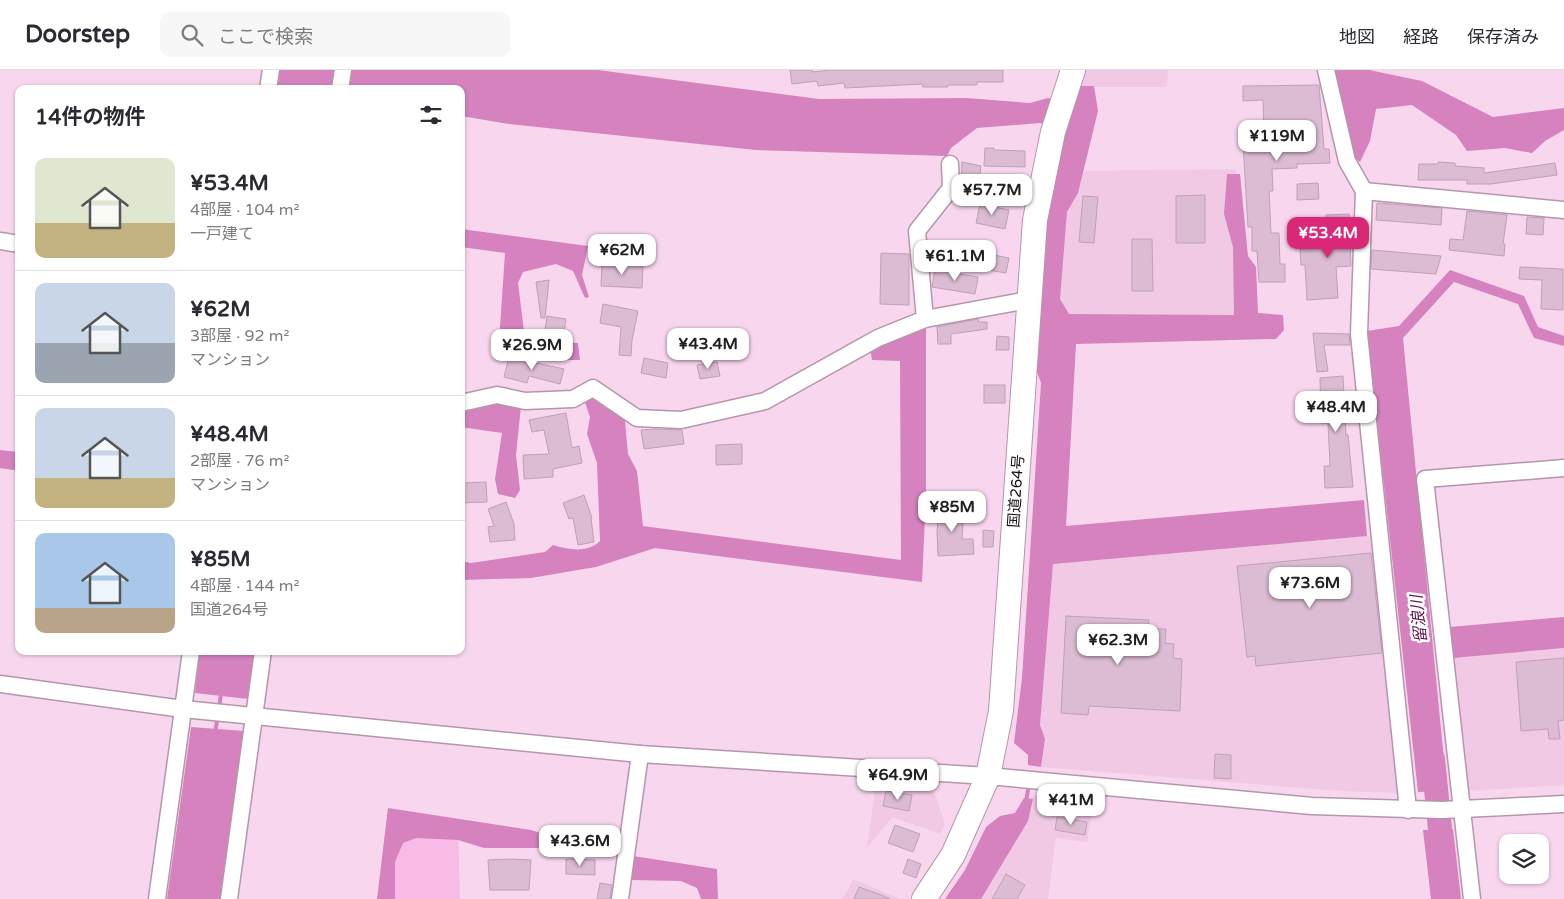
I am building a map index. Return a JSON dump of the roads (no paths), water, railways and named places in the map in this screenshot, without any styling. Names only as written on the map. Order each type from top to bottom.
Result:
[{"type":"highway","name":"国道264号","points":[[924,899],[953,855],[988,776],[1001,711],[1008,632],[1028,300],[1035,220],[1053,132],[1063,96],[1073,70]]},
{"type":"street","points":[[269,85],[271,70]]},
{"type":"street","points":[[1326,70],[1347,161],[1364,191],[1359,334],[1408,810]]},
{"type":"street","points":[[926,319],[917,231],[951,188],[950,164]]},
{"type":"street","points":[[1364,191],[1564,210]]},
{"type":"street","points":[[0,241],[15,243]]},
{"type":"street","points":[[465,402],[497,394],[525,401],[573,399],[593,388],[637,418],[681,420],[765,401],[878,338],[926,319],[1028,300]]},
{"type":"street","points":[[1472,899],[1425,479],[1564,468]]},
{"type":"street","points":[[157,899],[190,655]]},
{"type":"street","points":[[229,899],[262,655]]},
{"type":"street","points":[[0,684],[183,709],[640,754],[1019,778],[1312,806],[1435,810],[1564,804]]},
{"type":"street","points":[[620,899],[640,754]]},
{"type":"water","points":[[280,70],[598,70],[819,99],[966,98],[1030,103],[1048,98],[1074,104],[1078,86],[1094,86],[1098,111],[1078,193],[1067,212],[1060,299],[1069,314],[1234,315],[1233,247],[1224,214],[1227,174],[1240,174],[1248,256],[1256,267],[1258,313],[1283,315],[1284,330],[1276,339],[1076,344],[1066,526],[1364,500],[1367,536],[1053,564],[1040,725],[1045,739],[1041,767],[1028,765],[1028,755],[1014,743],[1022,678],[1041,383],[1036,369],[1039,280],[1050,195],[1066,131],[1040,123],[977,128],[951,148],[947,156],[756,150],[509,124],[465,117],[465,85],[278,85]]},
{"type":"water","points":[[1335,70],[1369,70],[1422,81],[1493,117],[1564,108],[1564,130],[1545,141],[1532,153],[1505,148],[1467,151],[1456,135],[1412,105],[1376,109],[1370,141],[1360,162],[1354,157]]},
{"type":"water","points":[[465,230],[588,246],[582,275],[589,297],[585,298],[573,271],[556,264],[523,272],[518,283],[524,331],[555,342],[578,343],[580,360],[556,360],[499,342],[505,253],[465,248]]},
{"type":"water","points":[[1450,270],[1524,296],[1538,327],[1564,336],[1564,346],[1534,338],[1518,304],[1454,282],[1403,338],[1447,791],[1418,792],[1367,331],[1399,326]]},
{"type":"water","points":[[926,326],[926,497],[922,582],[655,548],[596,567],[531,578],[465,580],[465,562],[471,563],[545,552],[553,545],[572,549],[584,549],[600,541],[597,463],[587,434],[590,417],[584,399],[595,396],[606,401],[625,421],[628,454],[637,471],[643,526],[901,560],[900,361],[872,360],[870,348]]},
{"type":"water","points":[[496,400],[521,406],[516,455],[520,490],[515,498],[498,494],[495,479],[502,433],[465,428],[465,409]]},
{"type":"water","points":[[0,450],[15,452],[15,470],[0,468]]},
{"type":"water","points":[[1564,617],[1564,648],[1453,658],[1450,627]]},
{"type":"water","points":[[200,655],[254,655],[248,699],[195,693]]},
{"type":"water","points":[[191,727],[244,731],[222,899],[167,899]]},
{"type":"water","points":[[1024,798],[1033,799],[1028,821],[981,899],[945,899],[965,870],[986,827],[1000,816],[1015,813]]},
{"type":"water","points":[[388,808],[531,830],[568,842],[564,848],[484,848],[458,840],[416,838],[403,843],[395,862],[395,899],[377,899]]},
{"type":"water","points":[[1453,829],[1461,899],[1431,899],[1423,830]]},
{"type":"water","points":[[633,856],[717,869],[718,899],[701,899],[697,888],[681,881],[631,880]]},
{"type":"waterway","points":[[219,709],[221,693]]},
{"type":"waterway","points":[[215,733],[218,715]]},
{"type":"waterway","name":"留浪川","points":[[1433,759],[1447,899]]},
{"type":"waterway","points":[[1026,802],[1029,784]]}]
